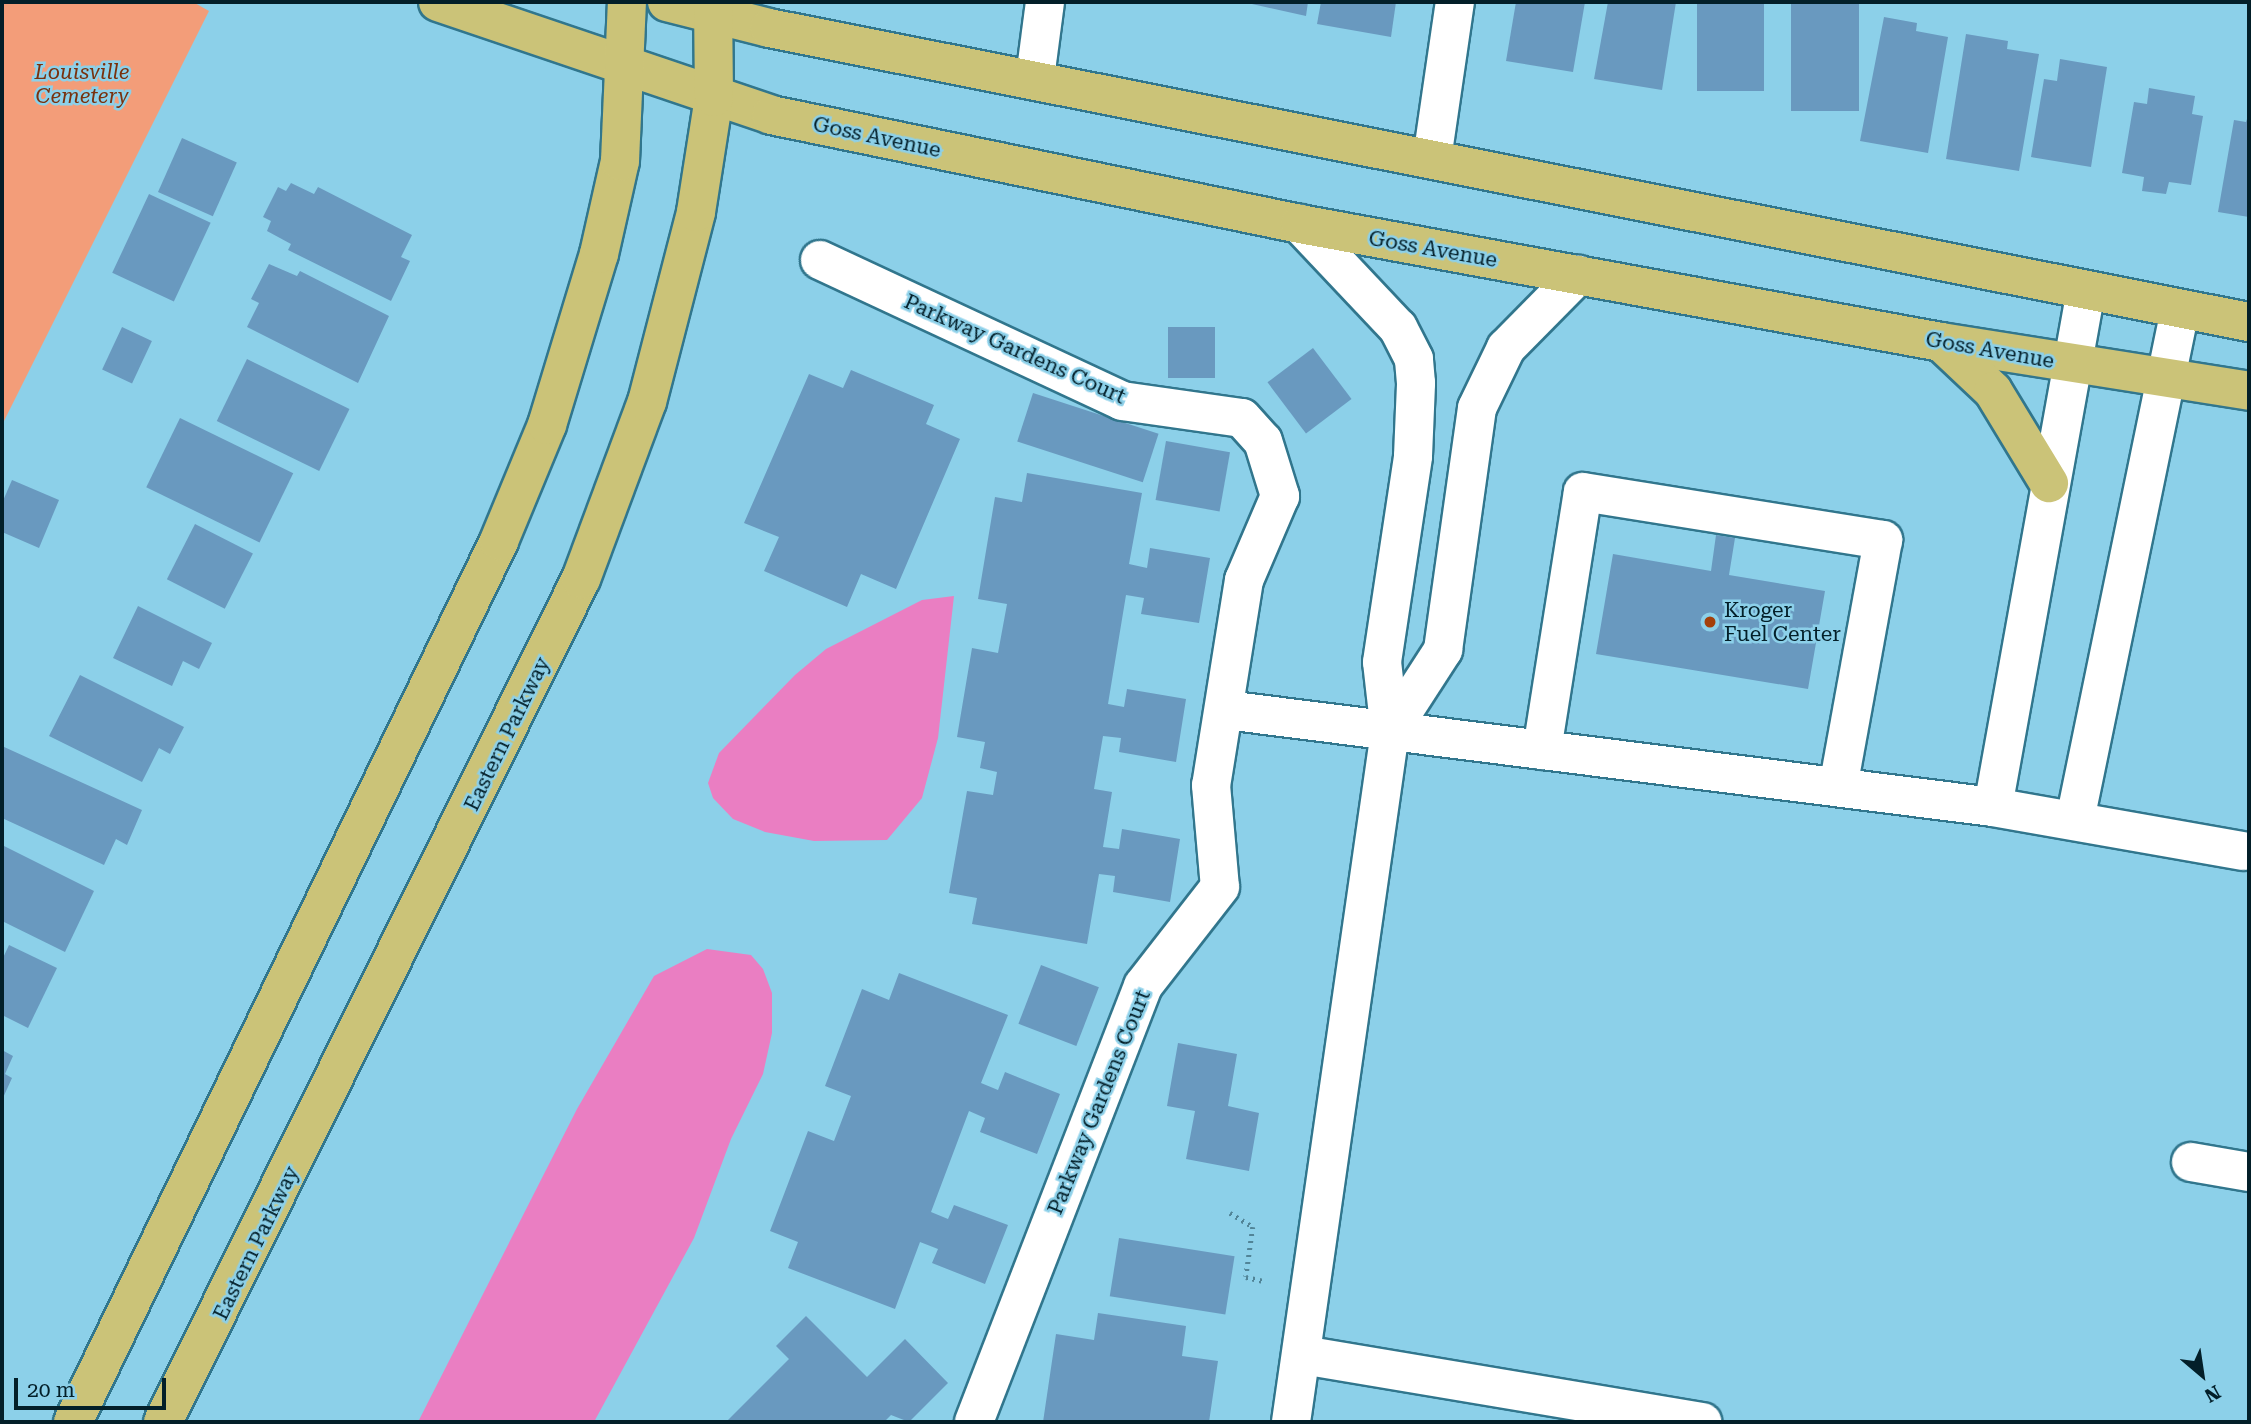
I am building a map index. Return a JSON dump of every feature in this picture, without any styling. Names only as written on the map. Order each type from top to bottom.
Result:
[{"type":"main road","name":"Goss Avenue","points":[[438,2],[771,115],[1300,225],[1941,342],[2249,391]]},
{"type":"main road","points":[[73,1422],[499,541],[547,425],[599,254],[617,174],[627,2]]},
{"type":"main road","points":[[667,2],[713,7],[1035,78],[2180,310],[2249,321]]},
{"type":"main road","name":"Eastern Parkway","points":[[163,1422],[581,579],[647,402],[696,212],[714,97],[713,7]]},
{"type":"main road","points":[[1941,342],[1993,391],[2049,483]]},
{"type":"street","points":[[1035,78],[1045,2]]},
{"type":"street","points":[[1432,159],[1455,2]]},
{"type":"street","points":[[1291,1422],[1390,733],[1382,662],[1413,456],[1414,359],[1378,302],[1300,225]]},
{"type":"street","name":"Parkway Gardens Court","points":[[820,260],[1122,401],[1242,418],[1263,441],[1280,496],[1244,580],[1226,710],[1211,785],[1220,887],[1143,986],[974,1422]]},
{"type":"street","points":[[1390,733],[1443,650],[1477,408],[1506,348],[1578,275]]},
{"type":"street","points":[[1993,807],[2049,483],[2086,290]]},
{"type":"street","points":[[2075,820],[2180,310]]},
{"type":"street","points":[[1542,750],[1583,492],[1883,540],[1838,787]]},
{"type":"street","points":[[1226,710],[1390,733],[1993,807],[2243,851]]},
{"type":"street","points":[[2191,1162],[2249,1172]]},
{"type":"street","points":[[1302,1355],[1702,1422]]},
{"type":"path","points":[[1230,1213],[1253,1227],[1246,1277],[1310,1291]]},
{"type":"green space","name":"Louisville Cemetery","points":[[2,2],[193,2],[209,11],[2,425]]},
{"type":"shaded area","points":[[954,596],[938,738],[922,798],[887,840],[814,841],[765,832],[733,819],[713,798],[708,783],[719,753],[795,675],[826,649],[922,600]]},
{"type":"shaded area","points":[[707,949],[751,955],[763,969],[772,993],[772,1033],[763,1074],[731,1139],[694,1238],[594,1422],[418,1422],[577,1109],[654,976]]},
{"type":"building","points":[[1243,2],[1308,2],[1306,16]]},
{"type":"building","points":[[1321,2],[1396,2],[1391,37],[1317,24]]},
{"type":"building","points":[[1516,2],[1585,2],[1573,72],[1506,61]]},
{"type":"building","points":[[1608,2],[1676,2],[1662,90],[1594,79]]},
{"type":"building","points":[[1697,2],[1764,2],[1764,91],[1697,91]]},
{"type":"building","points":[[1791,2],[1859,2],[1859,111],[1791,111]]},
{"type":"building","points":[[1884,17],[1917,23],[1916,31],[1948,37],[1928,153],[1860,141]]},
{"type":"building","points":[[1966,34],[2008,41],[2007,49],[2039,54],[2019,171],[1946,159]]},
{"type":"building","points":[[2060,59],[2107,67],[2091,167],[2031,157],[2044,79],[2057,81]]},
{"type":"building","points":[[2149,88],[2195,96],[2192,114],[2203,116],[2191,185],[2169,182],[2166,194],[2142,191],[2144,177],[2122,173],[2134,102],[2147,104]]},
{"type":"building","points":[[2249,113],[2249,217],[2218,212],[2234,120],[2246,122]]},
{"type":"building","points":[[182,138],[237,162],[213,216],[158,192]]},
{"type":"building","points":[[291,183],[314,194],[318,187],[412,235],[401,257],[410,261],[391,301],[288,250],[291,244],[267,231],[271,221],[263,217],[278,187],[286,191]]},
{"type":"building","points":[[149,194],[211,223],[174,302],[112,273]]},
{"type":"building","points":[[269,264],[297,276],[300,271],[389,316],[358,383],[247,327],[259,303],[251,299]]},
{"type":"building","points":[[122,327],[152,341],[132,384],[102,370]]},
{"type":"building","points":[[1168,327],[1215,327],[1215,378],[1168,378]]},
{"type":"building","points":[[1313,348],[1352,399],[1306,433],[1267,382]]},
{"type":"building","points":[[247,359],[349,409],[319,471],[217,421]]},
{"type":"building","points":[[851,370],[934,405],[926,424],[960,439],[896,589],[861,574],[847,607],[764,571],[779,537],[744,523],[809,374],[843,388]]},
{"type":"building","points":[[1033,393],[1159,434],[1143,482],[1017,442]]},
{"type":"building","points":[[180,418],[293,473],[259,542],[146,487]]},
{"type":"building","points":[[1166,441],[1230,452],[1220,511],[1156,500]]},
{"type":"building","points":[[1027,473],[1142,493],[1129,564],[1147,568],[1150,548],[1210,558],[1199,623],[1141,614],[1144,598],[1126,595],[1108,704],[1124,707],[1127,689],[1186,699],[1176,762],[1119,752],[1121,738],[1103,736],[1094,789],[1112,792],[1103,847],[1119,849],[1122,829],[1180,839],[1170,902],[1113,892],[1115,876],[1099,874],[1087,944],[972,924],[977,898],[949,893],[967,791],[993,795],[997,772],[980,768],[985,742],[957,737],[972,648],[998,653],[1007,604],[978,599],[995,497],[1022,502]]},
{"type":"building","points":[[12,480],[59,500],[39,548],[2,532],[2,503]]},
{"type":"building","points":[[195,524],[253,554],[225,609],[167,579]]},
{"type":"building","name":"Kroger Fuel Center","points":[[1716,535],[1735,538],[1729,575],[1825,591],[1808,689],[1596,654],[1613,554],[1711,571]]},
{"type":"building","points":[[138,606],[212,643],[199,669],[183,661],[172,686],[113,658]]},
{"type":"building","points":[[80,675],[184,727],[170,754],[159,748],[142,782],[49,736]]},
{"type":"building","points":[[2,746],[142,810],[127,845],[116,839],[104,865],[2,818]]},
{"type":"building","points":[[2,845],[94,891],[65,952],[2,921]]},
{"type":"building","points":[[9,945],[57,968],[28,1028],[2,1015],[2,960]]},
{"type":"building","points":[[1041,965],[1099,987],[1076,1046],[1018,1024]]},
{"type":"building","points":[[899,973],[1008,1015],[981,1083],[998,1090],[1005,1072],[1060,1094],[1037,1154],[980,1132],[985,1118],[969,1111],[931,1212],[948,1219],[954,1205],[1008,1225],[985,1284],[932,1263],[938,1249],[920,1242],[895,1309],[788,1268],[798,1242],[770,1231],[808,1131],[834,1141],[851,1096],[825,1086],[862,989],[889,1000]]},
{"type":"building","points":[[1178,1043],[1237,1054],[1228,1106],[1259,1113],[1249,1171],[1186,1159],[1195,1111],[1167,1106]]},
{"type":"building","points":[[2,1050],[13,1056],[5,1074],[12,1078],[2,1100]]},
{"type":"building","points":[[1119,1238],[1235,1256],[1225,1315],[1110,1296]]},
{"type":"building","points":[[1098,1313],[1186,1326],[1182,1356],[1218,1361],[1209,1422],[1043,1422],[1056,1334],[1094,1340]]},
{"type":"building","points":[[806,1316],[867,1377],[905,1339],[948,1383],[909,1422],[891,1415],[884,1422],[726,1422],[789,1359],[776,1346]]},
{"type":"place","name":"Kroger Fuel Center","points":[[1710,622]]}]
